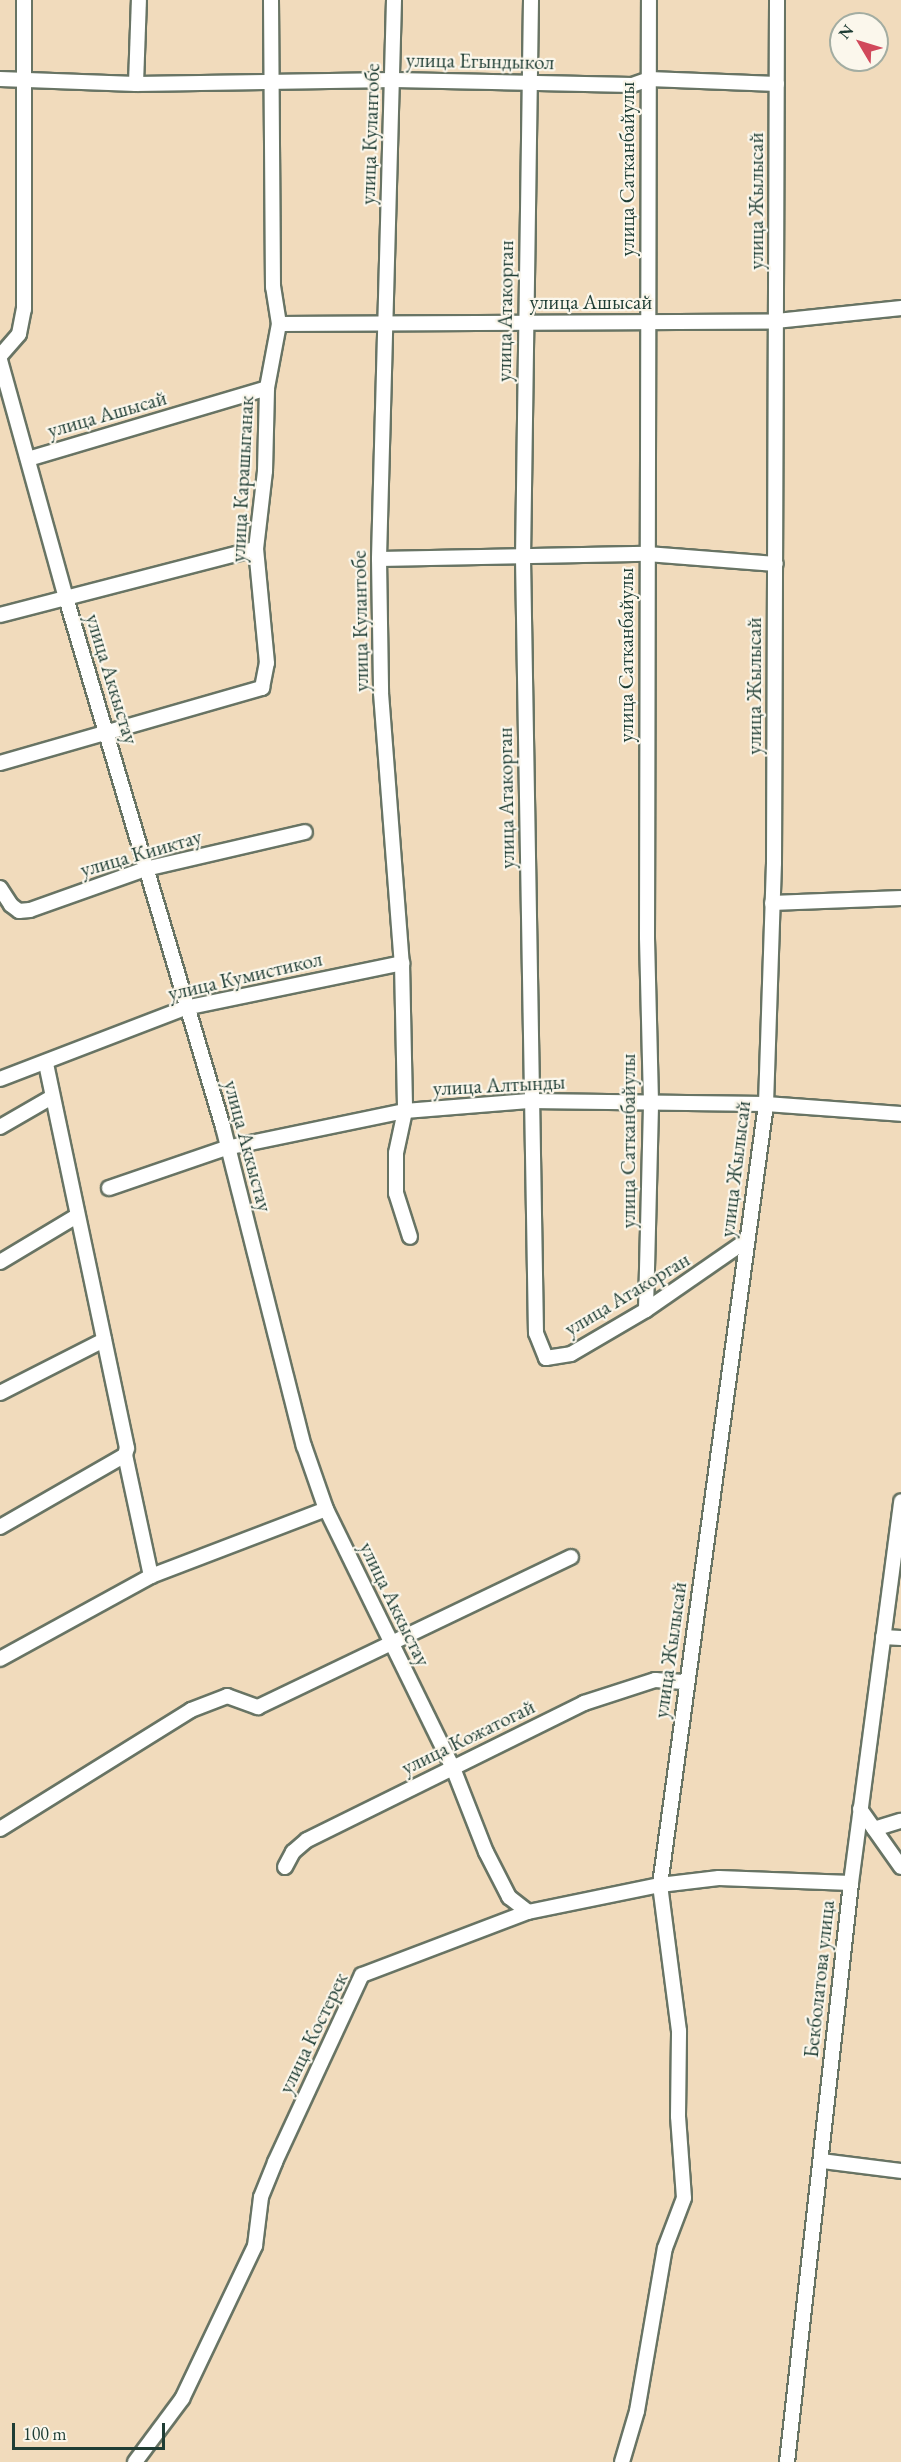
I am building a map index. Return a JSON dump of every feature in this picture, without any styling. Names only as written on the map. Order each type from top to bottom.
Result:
[{"type":"street","points":[[0,358],[19,334],[24,309],[24,0]]},
{"type":"street","points":[[136,84],[139,0]]},
{"type":"street","name":"улица Карашыганак","points":[[0,763],[108,735],[262,688],[267,663],[256,549],[265,471],[267,388],[279,324],[273,287],[271,0]]},
{"type":"street","name":"улица Кулантобе","points":[[394,0],[394,80],[383,325],[379,559],[381,693],[402,963],[405,1111],[396,1153],[396,1193],[410,1237]]},
{"type":"street","name":"улица Атакорган","points":[[531,0],[523,558],[530,1101],[536,1333],[546,1358],[571,1354],[646,1310],[747,1240]]},
{"type":"street","name":"улица Сатканбайулы","points":[[646,1310],[651,1102],[647,554],[649,0]]},
{"type":"street","name":"улица Жылысай","points":[[622,2462],[637,2411],[648,2331],[664,2248],[684,2198],[678,2116],[680,2031],[660,1885],[766,1104],[772,903],[776,564],[777,0]]},
{"type":"street","name":"улица Егындыкол","points":[[0,79],[136,84],[394,80],[632,86],[649,79],[777,84]]},
{"type":"street","name":"улица Ашысай","points":[[279,324],[777,321],[901,308]]},
{"type":"street","name":"улица Аккыстау","points":[[0,358],[66,598],[108,735],[145,869],[170,944],[185,1008],[223,1127],[226,1148],[304,1446],[326,1509],[390,1645],[453,1768],[509,1897],[528,1912]]},
{"type":"street","name":"улица Ашысай","points":[[28,459],[267,388]]},
{"type":"street","points":[[0,615],[256,549]]},
{"type":"street","points":[[379,559],[647,554],[776,564]]},
{"type":"street","name":"улица Кииктау","points":[[0,888],[11,905],[19,911],[30,910],[145,869],[305,832]]},
{"type":"street","points":[[772,903],[901,898]]},
{"type":"street","name":"улица Кумистикол","points":[[0,1079],[185,1008],[402,963]]},
{"type":"street","points":[[46,1062],[75,1217],[104,1340],[125,1455],[151,1576]]},
{"type":"street","points":[[0,1127],[52,1097]]},
{"type":"street","name":"улица Алтынды","points":[[109,1188],[226,1148],[405,1111],[530,1101],[766,1104],[901,1114]]},
{"type":"street","points":[[0,1262],[75,1217]]},
{"type":"street","points":[[0,1393],[104,1340]]},
{"type":"street","points":[[0,1527],[125,1455]]},
{"type":"street","name":"Бекболатова улица","points":[[787,2462],[822,2161],[850,1883],[883,1636],[898,1547],[901,1501]]},
{"type":"street","points":[[0,1659],[151,1576],[326,1509]]},
{"type":"street","points":[[0,1829],[191,1710],[227,1696],[258,1707],[571,1557]]},
{"type":"street","points":[[883,1636],[901,1638]]},
{"type":"street","name":"улица Кожатогай","points":[[285,1867],[293,1851],[307,1840],[584,1703],[655,1680],[687,1682]]},
{"type":"street","points":[[860,1809],[901,1867]]},
{"type":"street","points":[[874,1829],[901,1821]]},
{"type":"street","name":"улица Костерек","points":[[135,2462],[182,2399],[255,2246],[261,2197],[362,1974],[528,1912],[660,1885],[719,1878],[850,1883]]},
{"type":"street","points":[[822,2161],[901,2171]]}]
